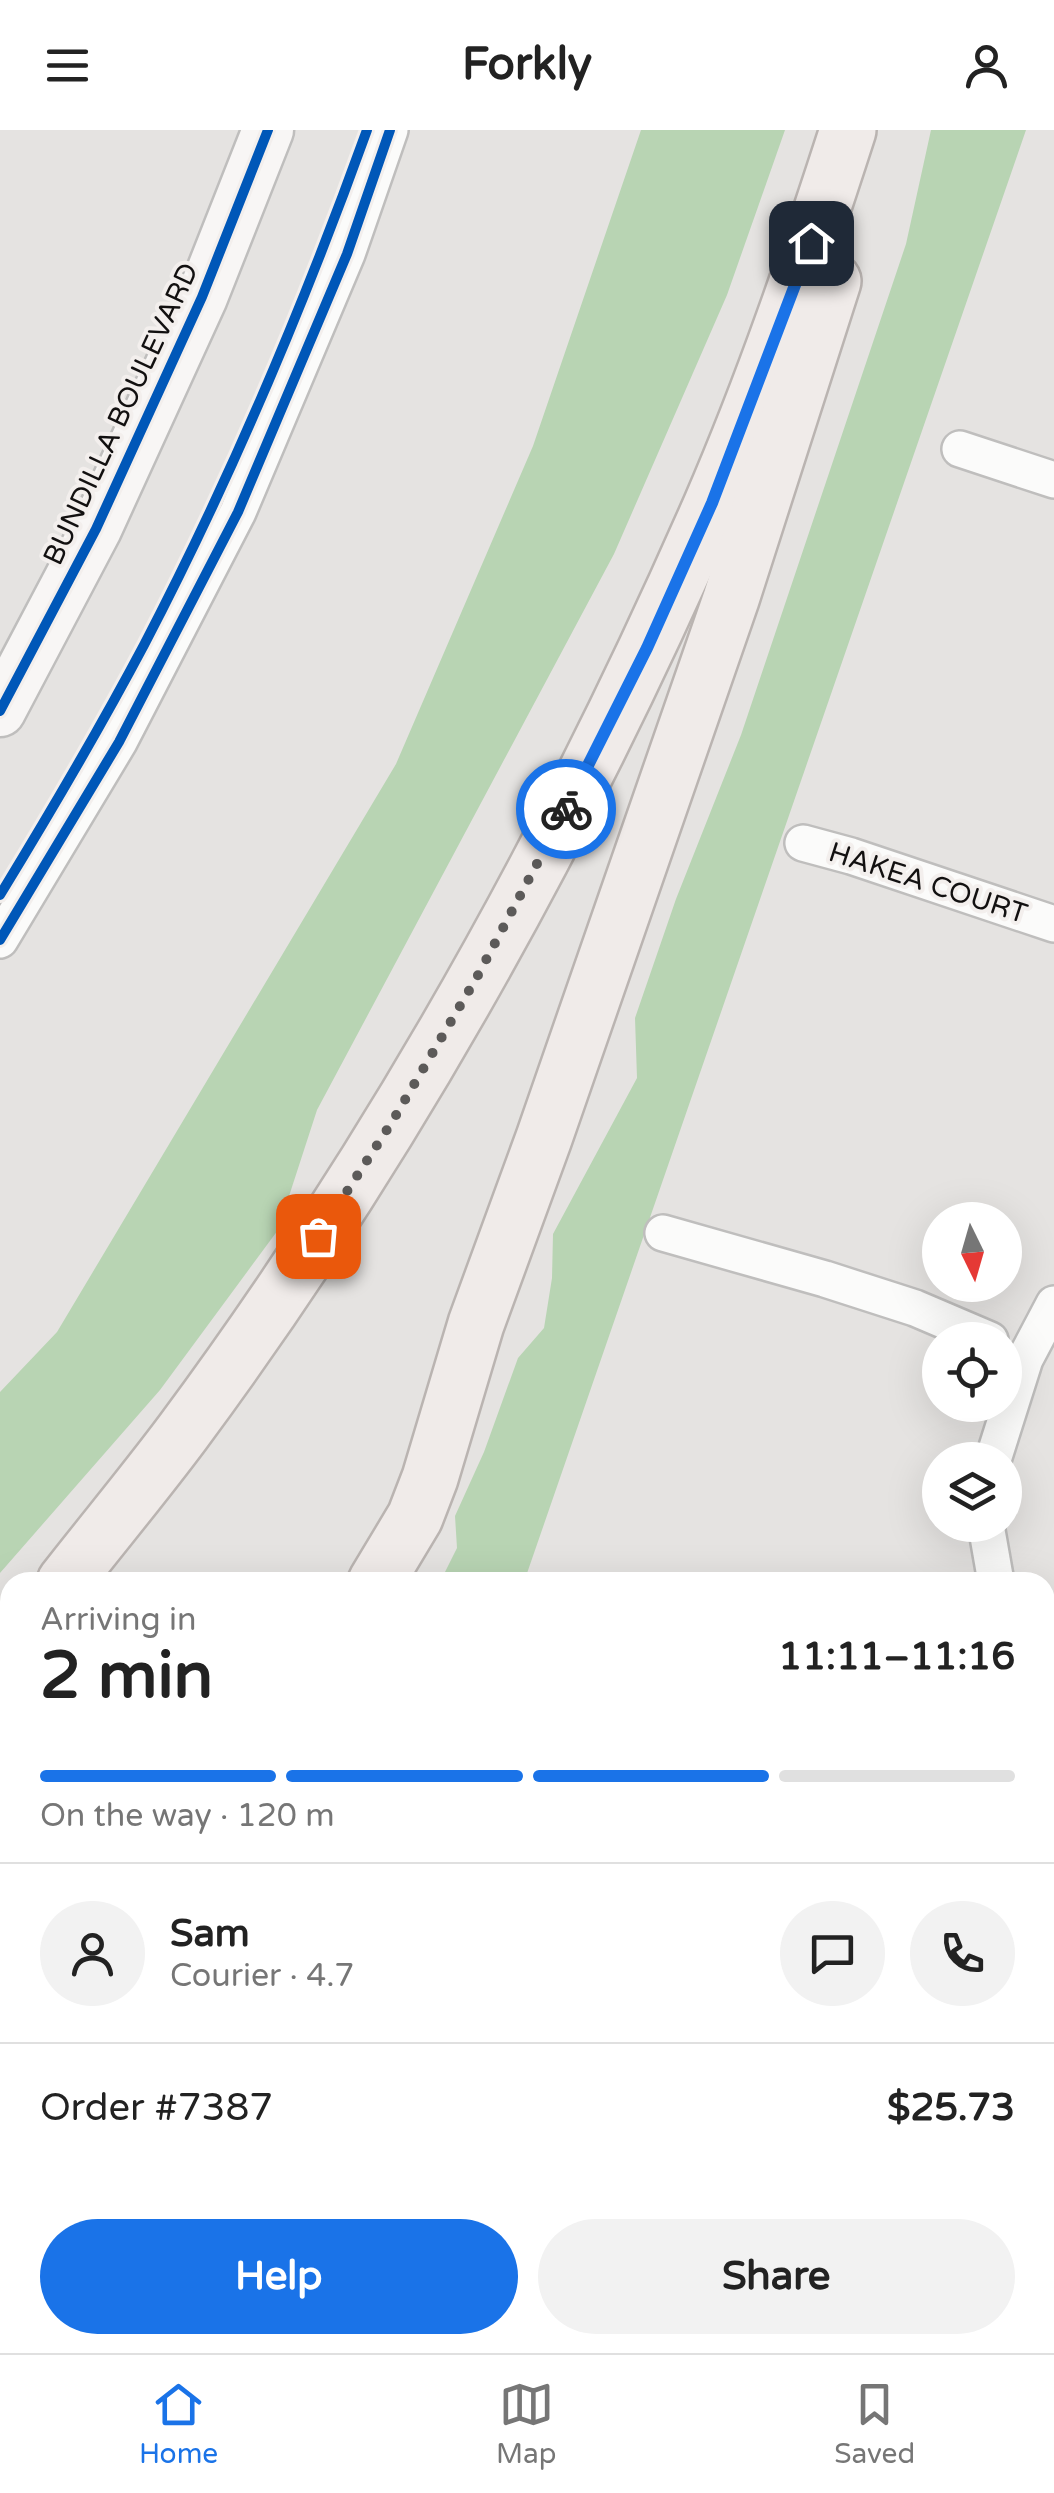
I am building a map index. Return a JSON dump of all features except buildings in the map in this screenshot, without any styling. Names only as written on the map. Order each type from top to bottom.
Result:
[{"type":"highway","points":[[73,1572],[183,1432],[318,1236],[392,1122],[486,960],[647,648],[712,503],[811,243],[848,130]]},
{"type":"highway","points":[[382,1572],[415,1517],[430,1478],[476,1324],[544,1138],[796,403],[862,178],[848,130]]},
{"type":"street","name":"BUNDILLA BOULEVARD","points":[[0,711],[96,529],[202,297],[268,130]]},
{"type":"street","points":[[0,939],[119,742],[238,512],[347,254],[390,130]]},
{"type":"street","points":[[960,449],[1054,480]]},
{"type":"street","name":"HAKEA COURT","points":[[803,843],[1054,924]]},
{"type":"street","points":[[663,1234],[825,1278],[947,1322]]},
{"type":"street","points":[[1022,1345],[1054,1304]]},
{"type":"street","points":[[989,1542],[994,1572]]},
{"type":"green space","points":[[641,130],[785,130],[727,295],[614,554],[317,1110],[278,1230],[160,1390],[0,1572],[0,1392],[57,1332],[396,764],[533,446]]},
{"type":"green space","points":[[931,130],[1026,130],[527,1572],[445,1572],[457,1548],[455,1516],[484,1452],[518,1358],[544,1328],[552,1278],[553,1234],[637,1078],[635,1018],[676,899],[741,735],[906,244]]},
{"type":"cycle path","points":[[0,711],[96,529],[202,297],[268,130]]},
{"type":"cycle path","points":[[0,895],[74,771],[176,583],[291,326],[367,130]]},
{"type":"cycle path","points":[[0,940],[119,742],[238,512],[347,254],[390,130]]},
{"type":"way so far","points":[[318,1236],[392,1122],[477,977],[566,809]]},
{"type":"route","points":[[566,809],[647,648],[712,503],[811,243]]}]
